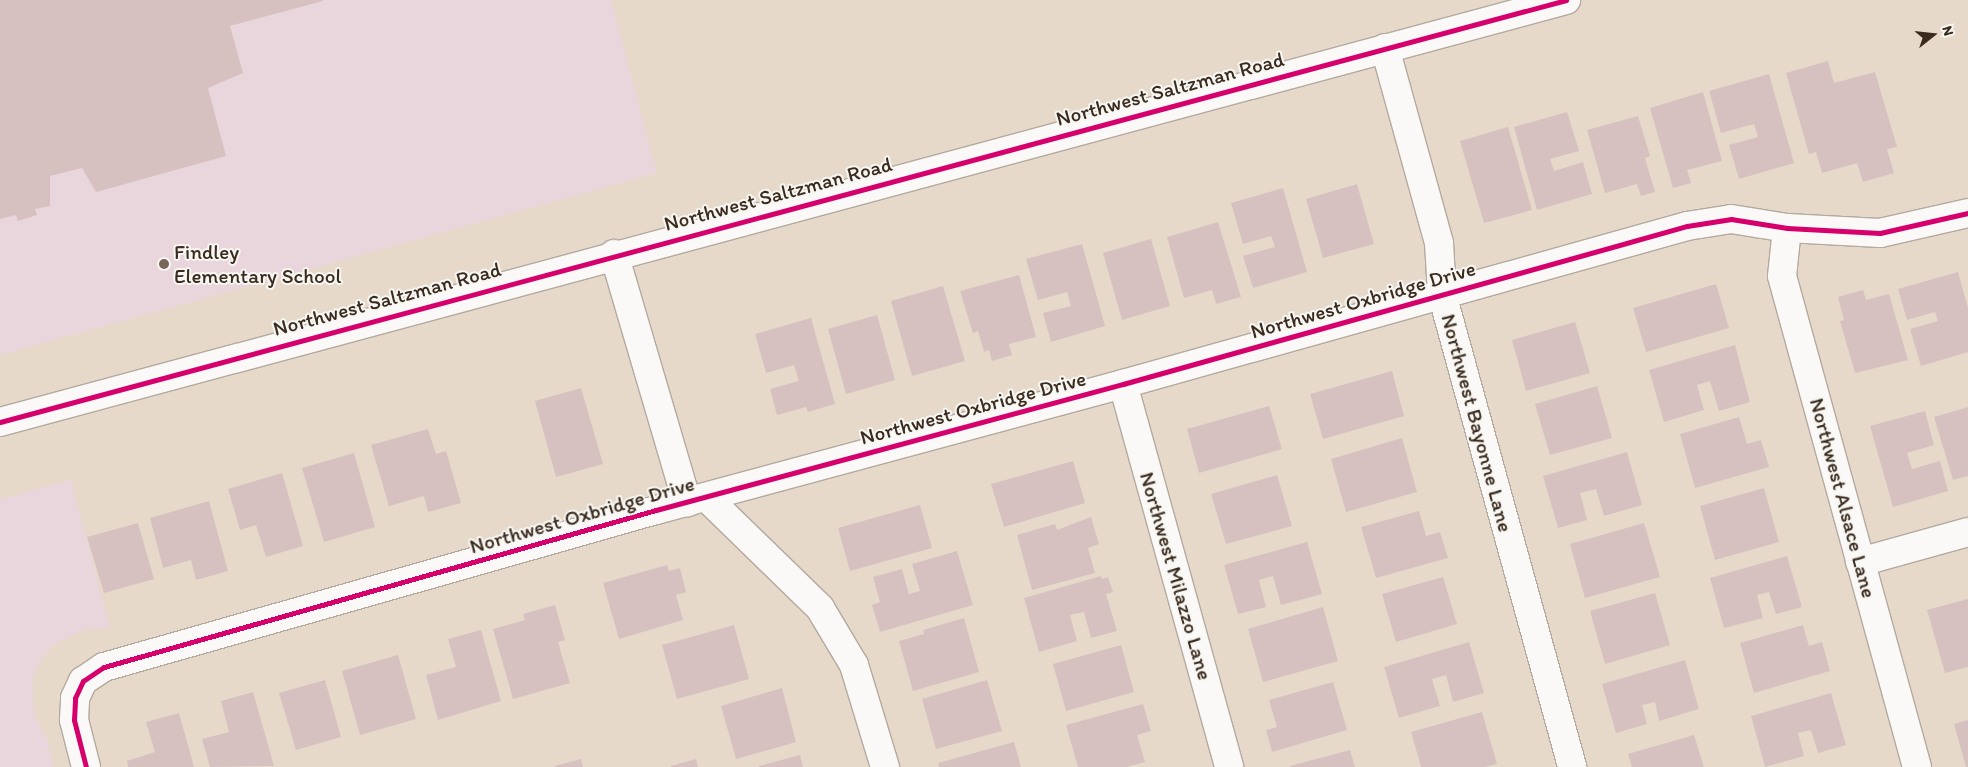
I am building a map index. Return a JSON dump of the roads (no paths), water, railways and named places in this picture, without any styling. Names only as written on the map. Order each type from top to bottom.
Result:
[{"type":"street","name":"Northwest Saltzman Road","points":[[0,422],[614,254],[1566,0]]},
{"type":"street","name":"Northwest Bayonne Lane","points":[[1385,48],[1439,243],[1442,294],[1572,767]]},
{"type":"street","name":"Northwest Oxbridge Drive","points":[[86,767],[74,720],[75,698],[83,681],[104,667],[697,499],[1123,384],[1687,226],[1731,219],[1787,228],[1880,233],[1968,213]]},
{"type":"street","name":"Northwest Alsace Lane","points":[[1787,228],[1782,276],[1917,767]]},
{"type":"street","points":[[614,254],[697,499],[820,608],[854,665],[885,767]]},
{"type":"street","name":"Northwest Milazzo Lane","points":[[1123,384],[1229,767]]},
{"type":"street","points":[[1860,562],[1968,532]]},
{"type":"place","name":"Findley Elementary School","points":[[164,264]]}]
